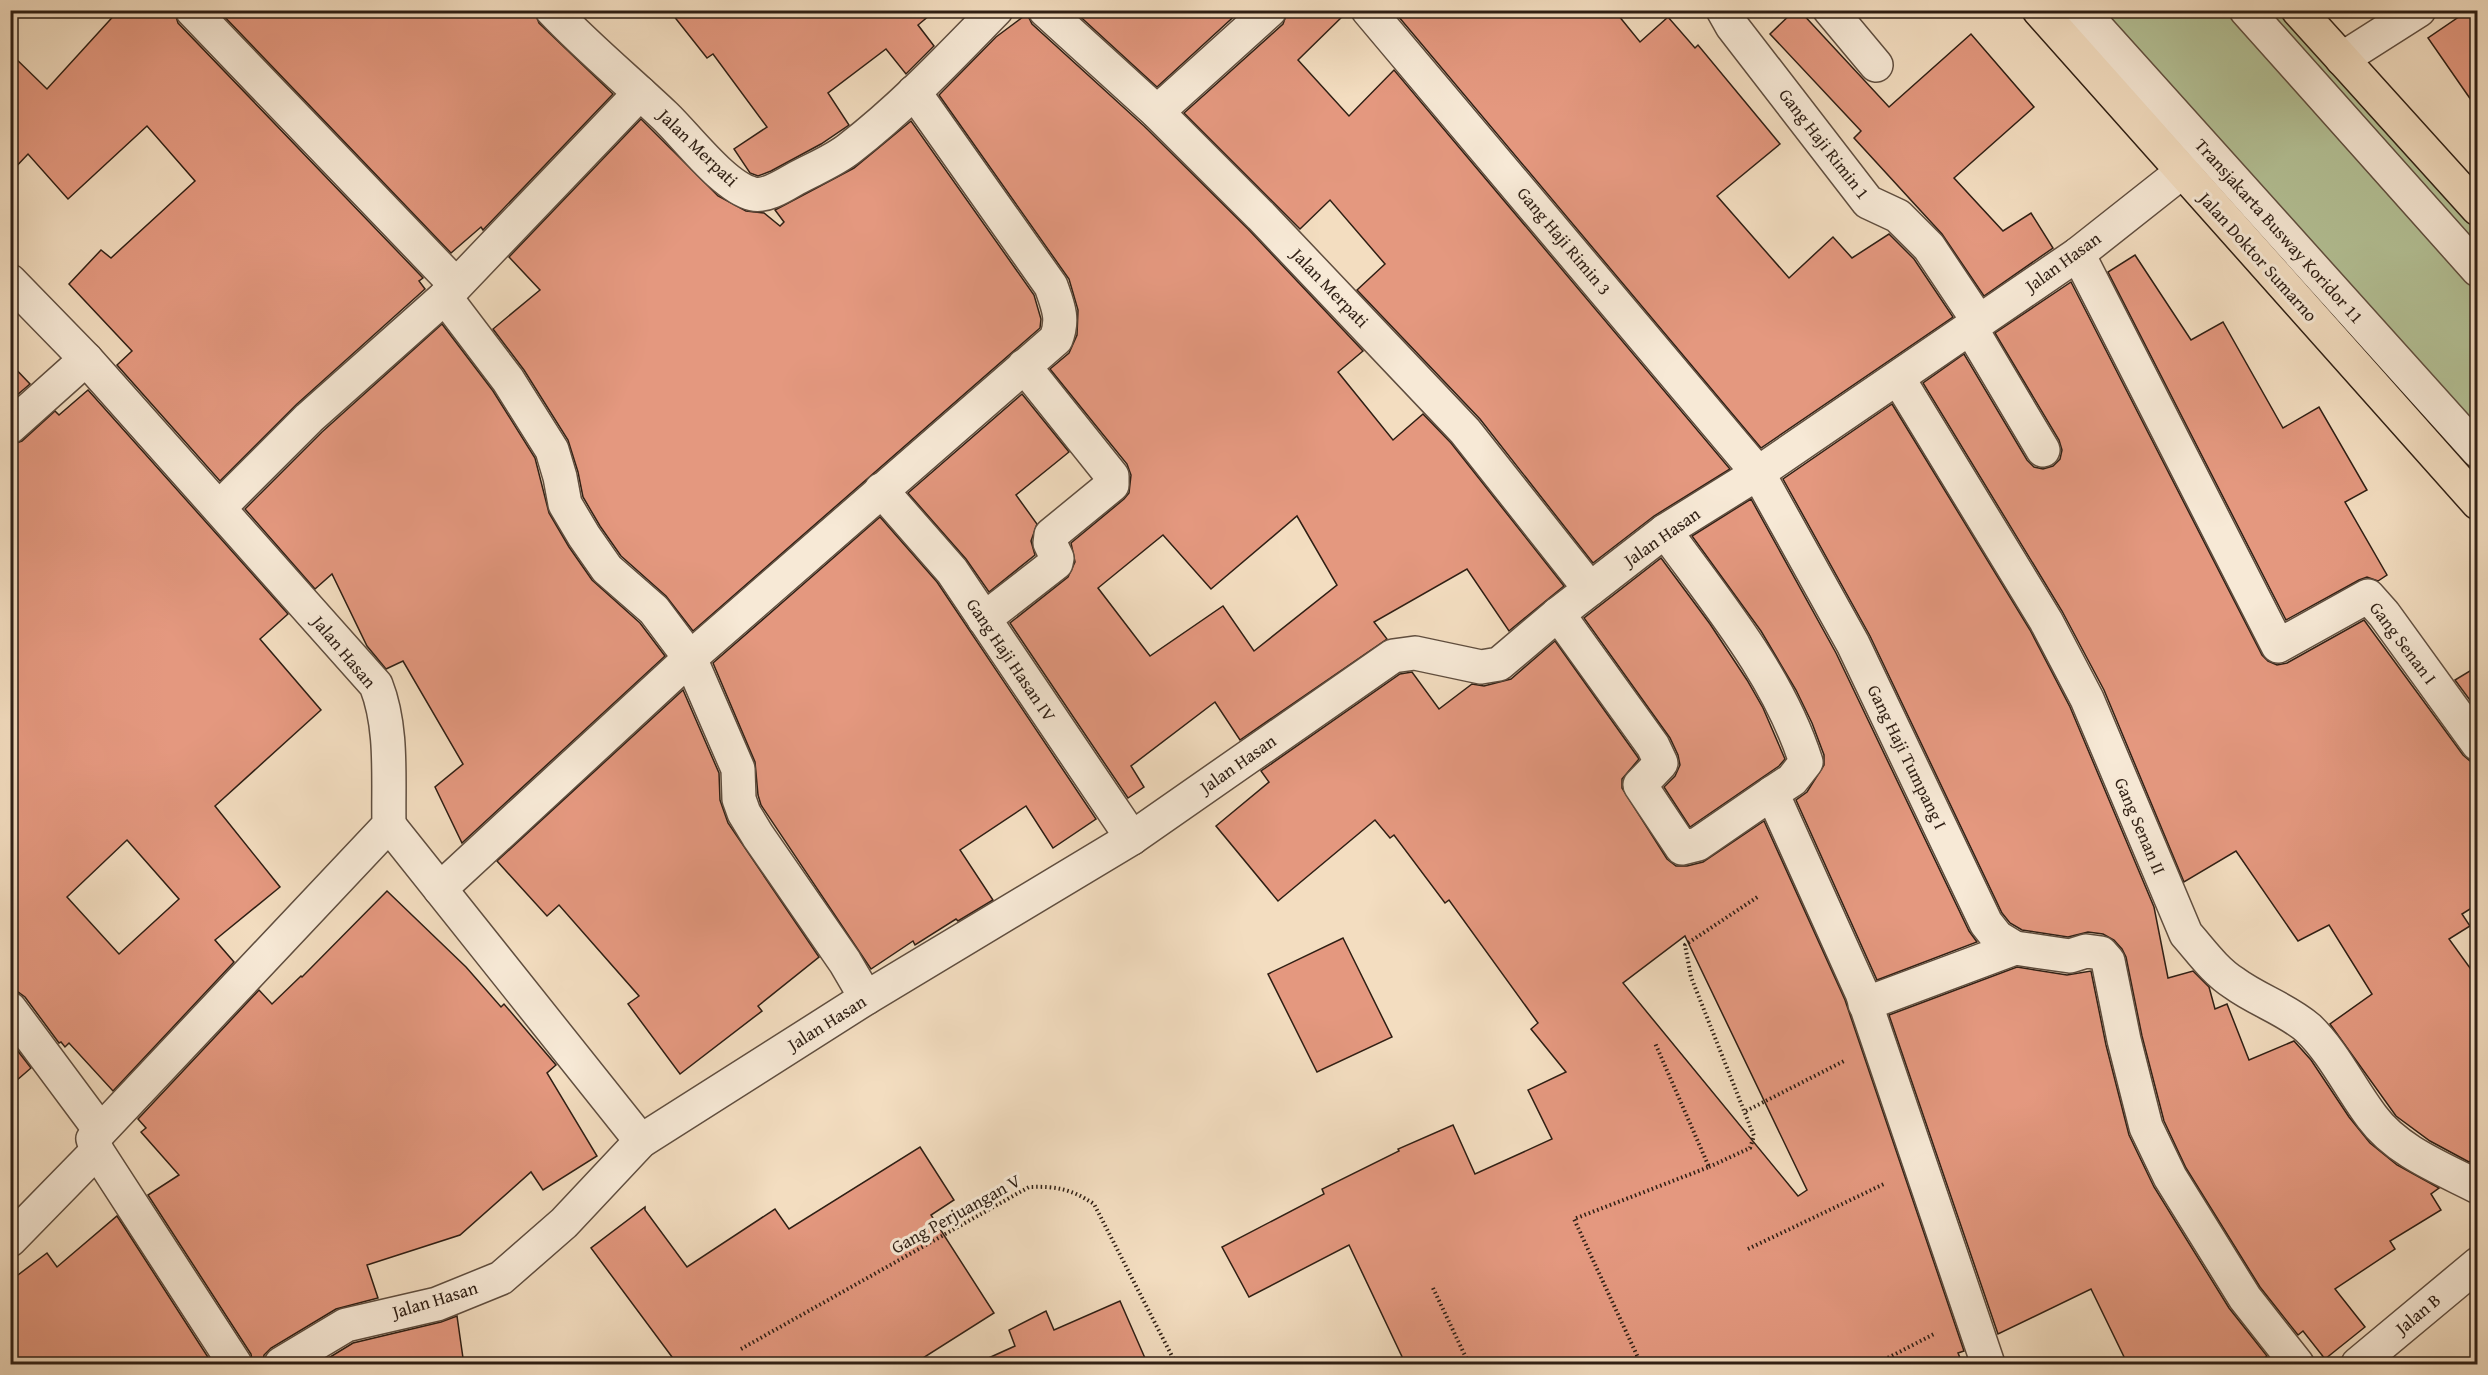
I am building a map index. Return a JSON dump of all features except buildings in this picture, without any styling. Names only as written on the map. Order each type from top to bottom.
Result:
[{"type":"main road","name":"Jalan Doktor Sumarno","points":[[2039,10],[2478,503]]},
{"type":"main road","points":[[2298,10],[2478,209]]},
{"type":"street","points":[[192,10],[451,291],[552,450],[565,504],[589,544],[607,569],[654,610],[690,658],[738,769],[739,799],[744,813],[845,962],[866,998]]},
{"type":"street","name":"Jalan Merpati","points":[[552,10],[577,37],[640,93],[716,169],[742,190],[755,195],[770,192],[849,150],[914,92],[996,10]]},
{"type":"street","name":"Jalan Merpati","points":[[1045,10],[1157,112],[1261,216],[1465,431],[1590,589]]},
{"type":"street","points":[[1157,112],[1270,10]]},
{"type":"street","name":"Gang Haji Rimin 3","points":[[1368,10],[1758,473]]},
{"type":"street","name":"Gang Haji Rimin 1","points":[[1723,10],[1739,36],[1868,202],[1898,216],[1929,247],[2043,450]]},
{"type":"street","points":[[1830,10],[1876,65]]},
{"type":"street","name":"Transjakarta Busway Koridor 11","points":[[2081,10],[2478,451]]},
{"type":"street","points":[[2246,10],[2478,270]]},
{"type":"street","points":[[2342,58],[2419,10]]},
{"type":"street","points":[[440,889],[690,658],[1056,339],[1061,328],[1062,316],[1052,286],[914,92]]},
{"type":"street","points":[[219,508],[309,417],[451,291],[640,93]]},
{"type":"street","name":"Jalan Hasan","points":[[281,1365],[346,1325],[437,1304],[501,1278],[564,1223],[641,1141],[866,998],[1132,838],[1393,656],[1415,653],[1481,667],[1499,663],[1665,531],[1758,473],[2078,254],[2183,171]]},
{"type":"street","name":"Gang Senan I","points":[[2078,254],[2278,646],[2368,596],[2384,614],[2478,744]]},
{"type":"street","name":"Jalan Hasan","points":[[10,281],[86,359],[375,685],[382,702],[386,727],[389,825]]},
{"type":"street","points":[[10,427],[86,359]]},
{"type":"street","points":[[984,619],[1056,563],[1057,558],[1050,543],[1051,535],[1112,485],[1112,476],[1024,366]]},
{"type":"street","name":"Gang Senan II","points":[[1898,378],[2046,621],[2087,699],[2186,934],[2212,964],[2233,983],[2297,1019],[2318,1038],[2372,1118],[2389,1136],[2415,1154],[2478,1187]]},
{"type":"street","name":"Gang Haji Tumpang I","points":[[1758,473],[1854,644],[1986,923],[1997,937],[2015,948],[2070,956],[2086,951],[2101,953],[2108,961],[2124,1040],[2146,1127],[2191,1212],[2245,1298],[2297,1365]]},
{"type":"street","name":"Gang Haji Hasan IV","points":[[881,490],[952,571],[1132,838]]},
{"type":"street","points":[[1558,614],[1653,746],[1661,763],[1640,785],[1682,848],[1698,844],[1792,780],[1806,762],[1781,703],[1752,651],[1665,531]]},
{"type":"street","points":[[1772,793],[1865,1004],[1988,1365]]},
{"type":"street","points":[[10,1240],[98,1140],[389,825],[641,1141]]},
{"type":"street","points":[[1865,1004],[2015,948]]},
{"type":"street","points":[[10,1009],[98,1140],[235,1365]]},
{"type":"street","name":"Jalan B","points":[[2358,1365],[2478,1264]]},
{"type":"path","points":[[1641,1365],[1574,1219],[1709,1167],[1750,1148],[1754,1136],[1746,1111],[1691,977],[1685,945],[1759,896]]},
{"type":"path","points":[[1655,1043],[1709,1167]]},
{"type":"path","points":[[1746,1111],[1879,1044]]},
{"type":"path","points":[[1748,1249],[1922,1166]]},
{"type":"path","name":"Gang Perjuangan V","points":[[741,1349],[1029,1187],[1053,1186],[1077,1193],[1094,1204],[1176,1365]]},
{"type":"path","points":[[1433,1288],[1469,1365]]},
{"type":"path","points":[[1876,1365],[1971,1315]]},
{"type":"green space","points":[[2040,11],[2294,11],[2477,214],[2477,503]]}]
